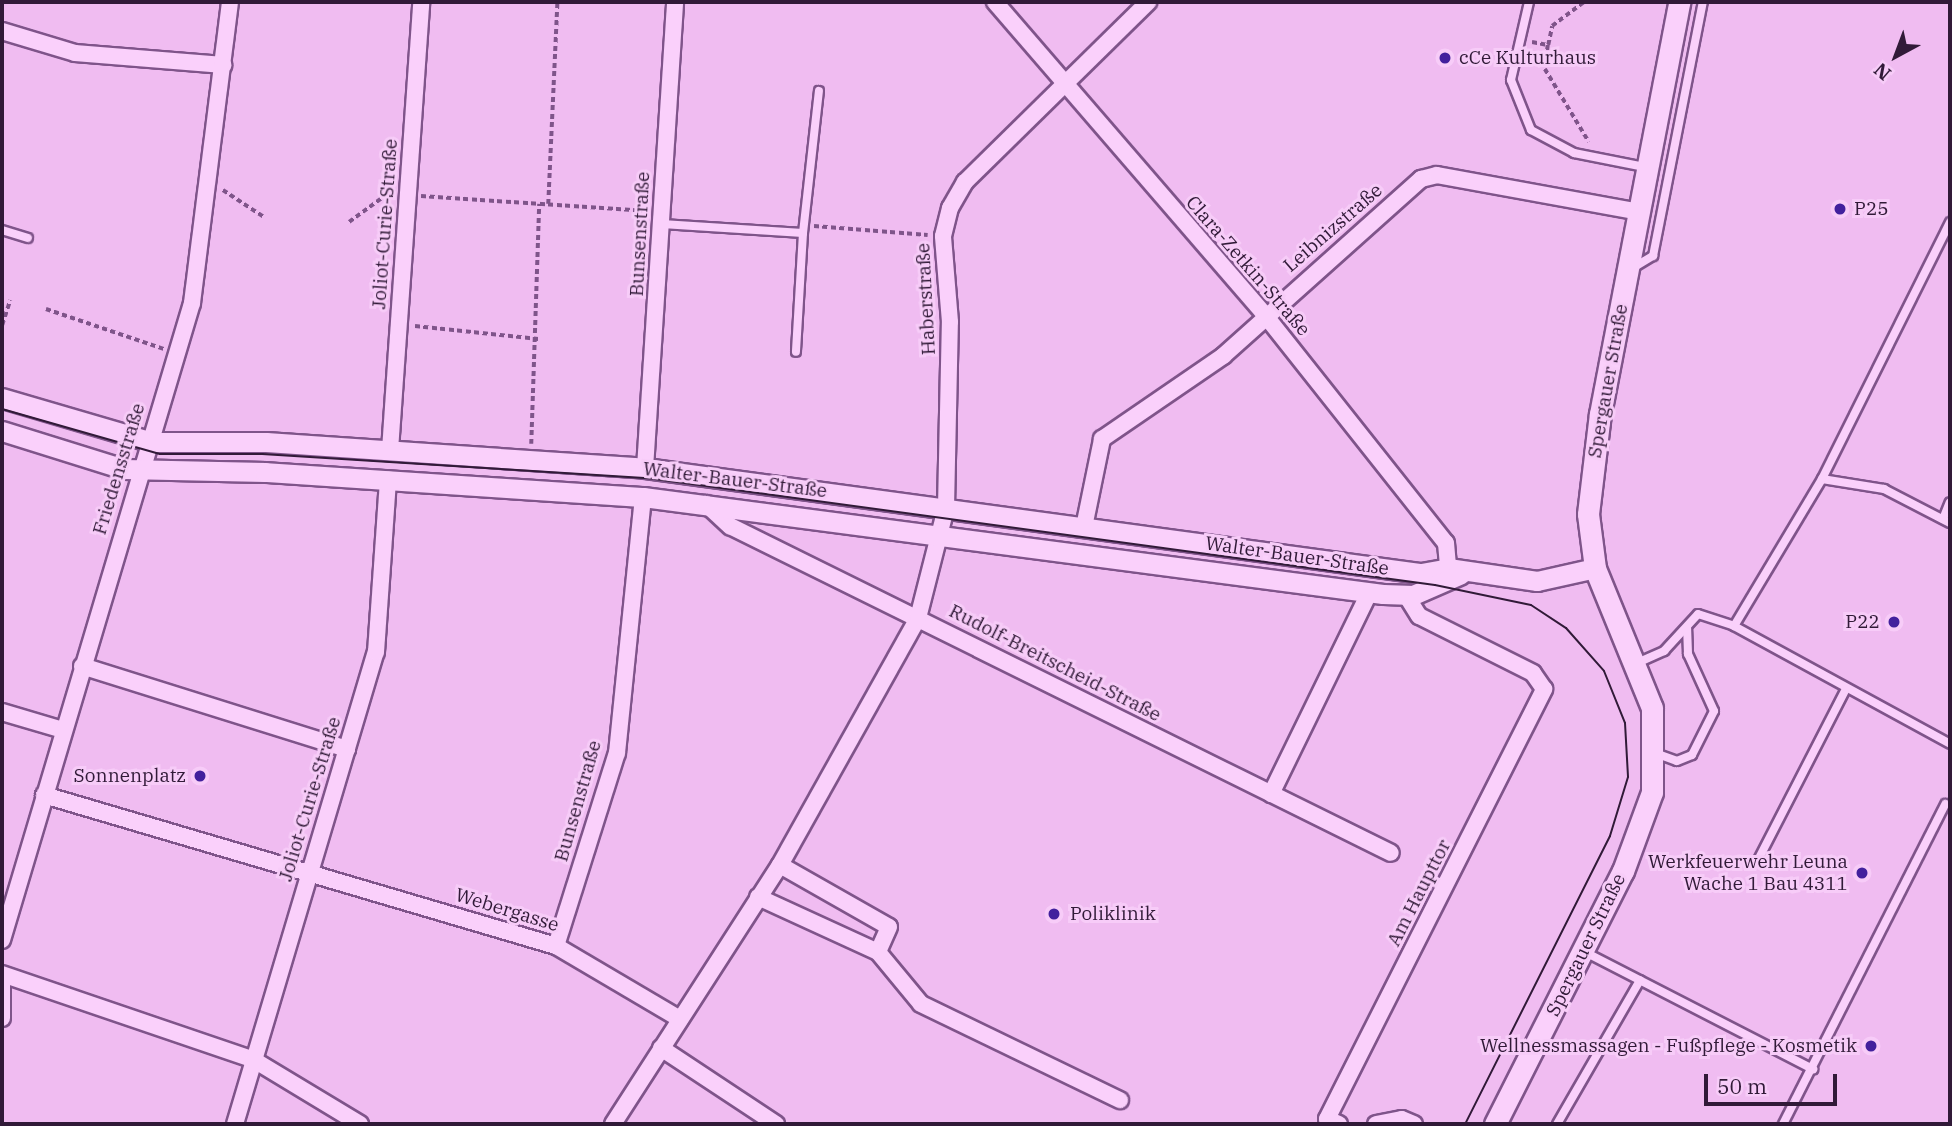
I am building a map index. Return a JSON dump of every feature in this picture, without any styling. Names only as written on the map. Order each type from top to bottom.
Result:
[{"type":"main road","name":"Spergauer Straße","points":[[1495,1124],[1583,951],[1641,826],[1655,755],[1652,708],[1637,663],[1595,568],[1588,542],[1593,457],[1679,2]]},
{"type":"street","name":"Friedensstraße","points":[[2,940],[82,666],[152,442],[197,283],[230,2]]},
{"type":"street","name":"Joliot-Curie-Straße","points":[[390,450],[421,2]]},
{"type":"street","name":"Bunsenstraße","points":[[645,468],[675,2]]},
{"type":"street","name":"Clara-Zetkin-Straße","points":[[995,2],[1060,84],[1265,315],[1446,543],[1448,568]]},
{"type":"street","name":"Haberstraße","points":[[613,1124],[780,864],[918,618],[942,536],[946,508],[950,322],[943,236],[965,183],[1060,84],[1148,2]]},
{"type":"street","points":[[2,31],[75,53],[224,65]]},
{"type":"street","name":"Leibnizstraße","points":[[1084,527],[1102,439],[1172,396],[1429,176],[1640,212]]},
{"type":"street","name":"Walter-Bauer-Straße","points":[[2,398],[152,442],[390,450],[645,468],[1421,573],[1448,568],[1537,580],[1595,568]]},
{"type":"street","name":"Walter-Bauer-Straße","points":[[2,431],[143,471],[388,480],[643,497],[1369,593],[1406,595],[1469,572]]},
{"type":"street","name":"Joliot-Curie-Straße","points":[[235,1124],[378,640],[388,480]]},
{"type":"street","name":"Bunsenstraße","points":[[556,946],[617,753],[643,497]]},
{"type":"street","name":"Rudolf-Breitscheid-Straße","points":[[706,504],[730,526],[1391,853]]},
{"type":"street","points":[[1271,794],[1369,593]]},
{"type":"street","name":"Walter-Bauer-Straße","points":[[1406,595],[1419,616],[1533,673]]},
{"type":"street","points":[[82,666],[346,749]]},
{"type":"street","name":"Am Haupttor","points":[[1339,1124],[1327,1119],[1544,689],[1533,673]]},
{"type":"street","points":[[2,712],[63,730]]},
{"type":"street","points":[[44,795],[309,874]]},
{"type":"street","points":[[780,864],[889,926],[878,952]]},
{"type":"street","name":"Webergasse","points":[[309,874],[556,946],[680,1019]]},
{"type":"street","points":[[758,897],[878,952],[921,1004],[1120,1100]]},
{"type":"street","points":[[2,974],[254,1060],[360,1124]]},
{"type":"street","points":[[2,983],[2,1018]]},
{"type":"street","points":[[662,1048],[776,1124]]},
{"type":"street","points":[[1376,1124],[1402,1119],[1414,1124]]},
{"type":"lane","points":[[1529,2],[1511,80],[1531,130],[1549,143],[1598,158],[1648,168]]},
{"type":"lane","points":[[1629,270],[1653,256],[1703,2]]},
{"type":"lane","points":[[796,352],[804,229],[819,91]]},
{"type":"lane","points":[[662,218],[804,229]]},
{"type":"lane","points":[[1734,626],[1822,479],[1950,222]]},
{"type":"lane","points":[[2,230],[28,238]]},
{"type":"lane","points":[[1822,479],[1884,489],[1947,521],[1950,502]]},
{"type":"lane","points":[[1637,663],[1664,652],[1698,614],[1734,626],[1846,689],[1949,742]]},
{"type":"lane","points":[[1655,755],[1677,761],[1692,755],[1714,711],[1688,654],[1687,628]]},
{"type":"lane","points":[[1758,860],[1846,689]]},
{"type":"lane","points":[[1783,1124],[1945,804]]},
{"type":"lane","points":[[1583,951],[1813,1069]]},
{"type":"lane","points":[[1557,1124],[1640,980]]},
{"type":"path","points":[[548,204],[557,2]]},
{"type":"path","points":[[1584,2],[1552,26],[1545,69],[1598,158]]},
{"type":"path","points":[[1520,40],[1548,45]]},
{"type":"path","points":[[208,173],[219,174],[218,188],[264,217]]},
{"type":"path","points":[[349,222],[387,188],[662,218]]},
{"type":"path","points":[[530,460],[538,340],[539,204]]},
{"type":"path","points":[[804,229],[943,236]]},
{"type":"path","points":[[2,326],[9,300]]},
{"type":"path","points":[[46,309],[177,353]]},
{"type":"path","points":[[399,324],[538,340]]},
{"type":"tram line","points":[[2,409],[160,454],[263,454],[655,479],[1435,585],[1531,605],[1566,628],[1604,671],[1625,723],[1628,777],[1610,836],[1465,1124]]},
{"type":"place","name":"cCe Kulturhaus","points":[[1445,58]]},
{"type":"place","name":"P25","points":[[1840,209]]},
{"type":"place","name":"P22","points":[[1894,622]]},
{"type":"place","name":"Sonnenplatz","points":[[200,776]]},
{"type":"place","name":"Werkfeuerwehr Leuna Wache 1 Bau 4311","points":[[1862,873]]},
{"type":"place","name":"Poliklinik","points":[[1054,914]]},
{"type":"place","name":"Wellnessmassagen - Fußpflege - Kosmetik","points":[[1871,1046]]}]
